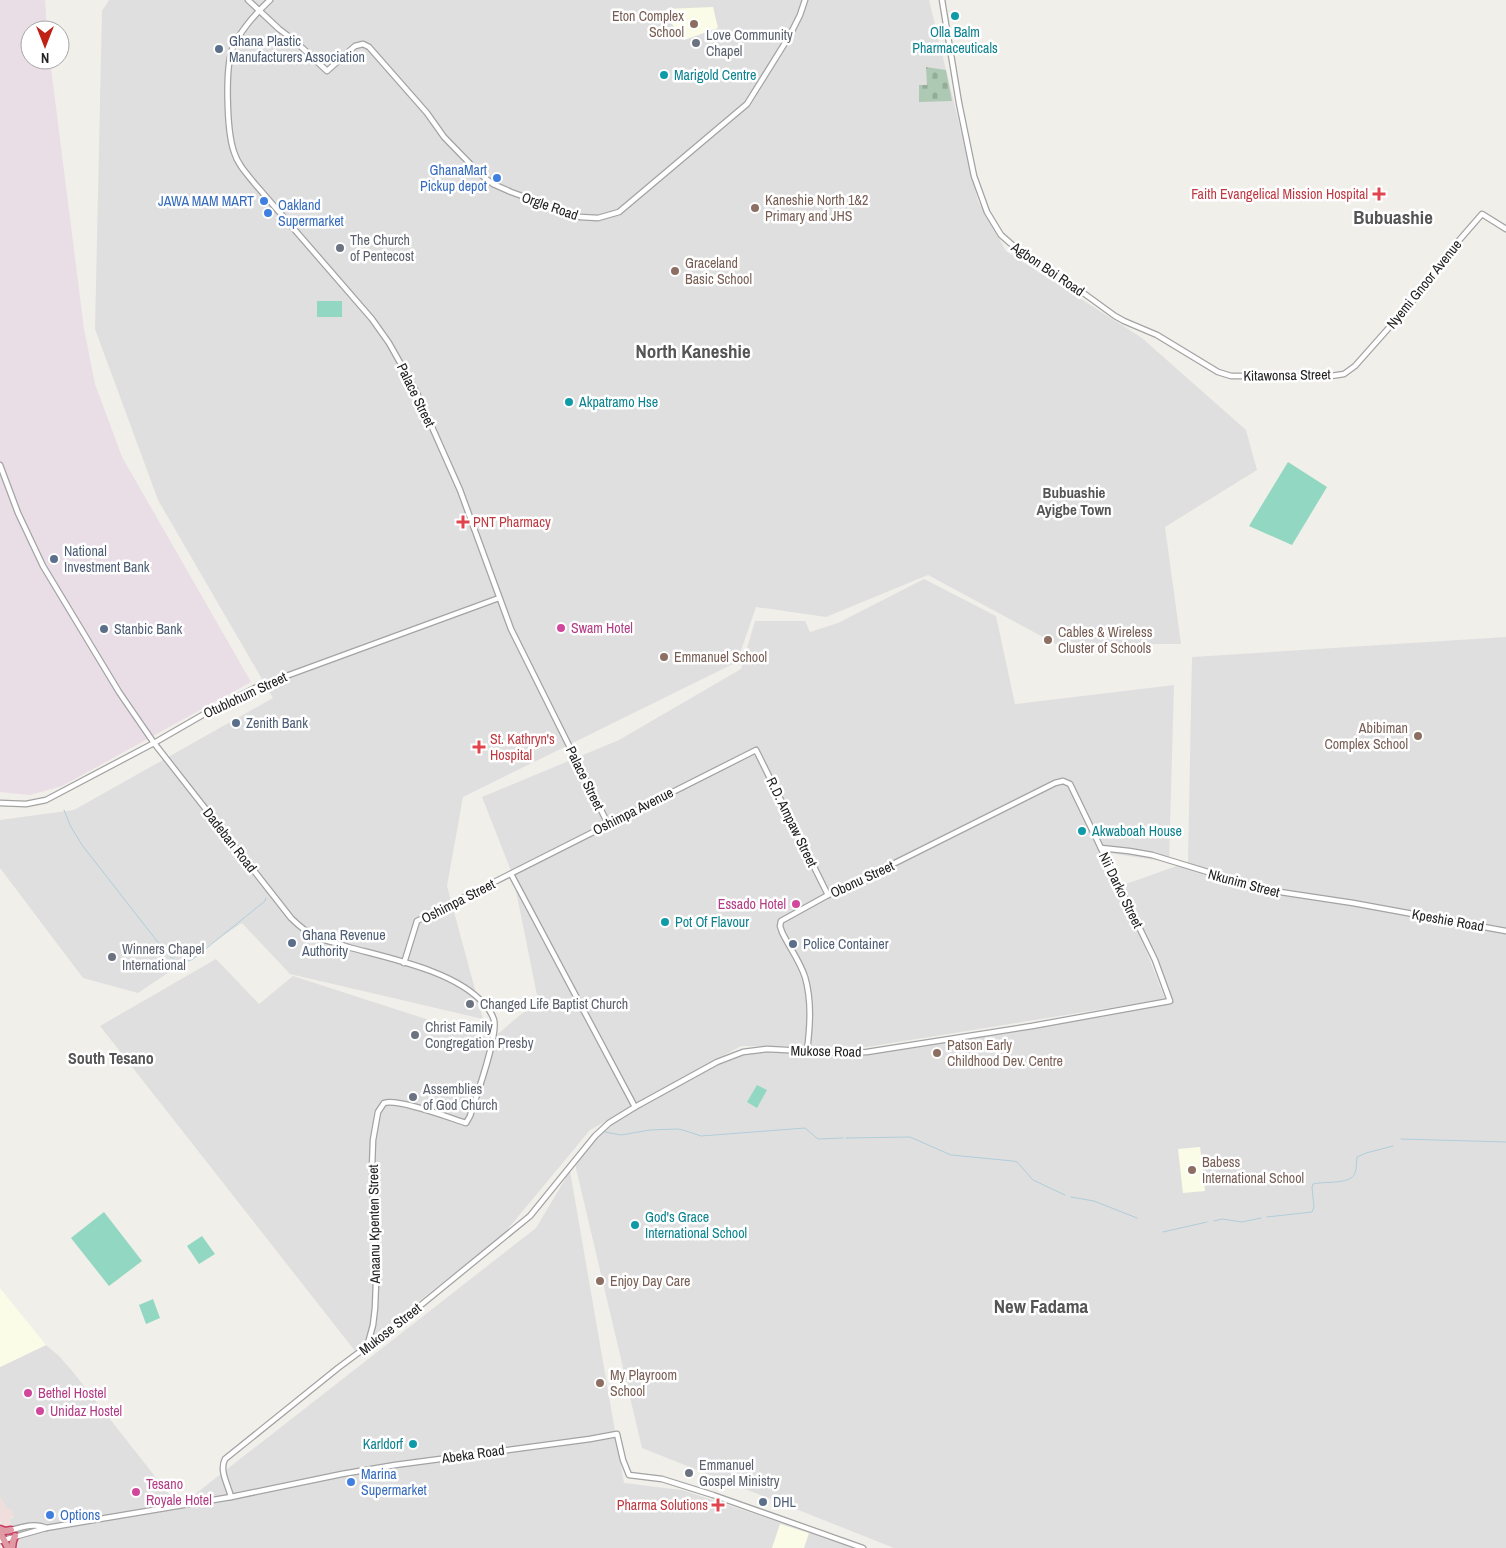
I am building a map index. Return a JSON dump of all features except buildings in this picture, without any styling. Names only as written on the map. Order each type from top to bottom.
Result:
[{"type":"highway","points":[[5,1531],[13,1533],[13,1541],[10,1548],[1,1535],[5,1531]]},
{"type":"street","points":[[248,0],[258,11]]},
{"type":"street","name":"Palace Street","points":[[270,0],[258,11],[242,32],[231,52],[228,119],[231,144],[235,155],[242,168],[255,184],[361,306],[389,343],[416,391],[456,480],[511,629],[608,824]]},
{"type":"street","name":"Orgle Road","points":[[258,11],[296,42],[327,71],[355,46],[360,44],[369,47],[427,113],[444,137],[486,179],[511,192],[580,217],[598,218],[619,212],[627,206],[747,104],[790,35],[805,0]]},
{"type":"street","name":"Agbon Boi Road","points":[[942,0],[959,103],[974,176],[987,212],[1001,235],[1026,257],[1071,284],[1115,316],[1158,335],[1218,372],[1230,376]]},
{"type":"street","name":"Nyemi Gnoor Avenue","points":[[1344,374],[1355,366],[1419,294],[1455,245],[1482,214],[1506,229]]},
{"type":"street","name":"Kitawonsa Street","points":[[1230,376],[1331,376],[1344,374]]},
{"type":"street","name":"Dadeban Road","points":[[0,465],[18,513],[50,578],[98,659],[154,743],[295,923],[319,938],[443,976],[476,995],[490,1012],[494,1020],[493,1038],[488,1059],[466,1124],[417,1108],[390,1102],[385,1103]]},
{"type":"street","name":"Otublohum Street","points":[[0,803],[26,804],[46,800],[154,743],[206,712],[259,686],[499,598]]},
{"type":"street","name":"Oshimpa Avenue","points":[[511,874],[756,750]]},
{"type":"street","name":"R.D. Ampaw Street","points":[[756,750],[828,895]]},
{"type":"street","name":"Obonu Street","points":[[807,1051],[810,1003],[806,979],[782,932],[781,923],[784,919],[828,895],[1055,783],[1067,782]]},
{"type":"street","name":"Nii Darko Street","points":[[1067,782],[1074,789],[1100,848],[1155,960],[1170,1001]]},
{"type":"street","name":"Nkunim Street","points":[[1100,848],[1152,855],[1267,890],[1390,910]]},
{"type":"street","points":[[511,874],[635,1107]]},
{"type":"street","name":"Oshimpa Street","points":[[404,963],[416,921],[511,874]]},
{"type":"street","name":"Kpeshie Road","points":[[1390,910],[1506,931]]},
{"type":"street","name":"Mukose Road","points":[[574,1162],[604,1127],[635,1107],[717,1062],[737,1054],[757,1049],[842,1053],[867,1052],[1032,1026],[1170,1001]]},
{"type":"street","name":"Anaanu Kpenten Street","points":[[366,1348],[373,1325],[376,1282],[372,1168],[373,1140],[378,1112],[385,1103]]},
{"type":"street","name":"Mukose Street","points":[[231,1497],[223,1470],[225,1459],[338,1368],[413,1312],[530,1216],[574,1162]]},
{"type":"street","name":"Abeka Road","points":[[1,1535],[34,1526],[46,1528],[231,1497],[296,1482],[395,1465],[617,1434],[629,1475],[662,1479],[712,1494],[863,1548]]},
{"type":"shaded area","points":[[0,0],[45,0],[46,20],[20,20],[20,70],[51,70],[84,329],[95,384],[122,457],[251,682],[62,786],[30,795],[0,792]]},
{"type":"shaded area","points":[[109,0],[929,0],[978,201],[1006,251],[1142,338],[1246,430],[1257,470],[1165,527],[1181,644],[1056,644],[928,575],[826,617],[756,607],[737,662],[463,797],[447,886],[483,1019],[290,974],[242,923],[138,993],[83,978],[0,868],[0,820],[74,810],[273,698],[158,500],[95,329],[102,11]]},
{"type":"shaded area","name":"Eton Complex School","points":[[713,7],[718,28],[684,40],[669,20],[666,9]]},
{"type":"shaded area","points":[[924,579],[996,616],[1015,704],[1174,685],[1169,862],[1108,853],[1165,999],[867,1047],[741,1046],[590,1130],[502,1236],[355,1351],[100,1026],[216,959],[259,1004],[293,976],[426,1019],[440,1026],[493,1038],[538,1000],[513,876],[482,797],[619,740],[741,669],[755,621],[805,621],[810,632],[838,623]]},
{"type":"shaded area","points":[[1506,637],[1506,1548],[894,1548],[642,1448],[575,1164],[595,1139],[620,1118],[702,1072],[741,1054],[768,1051],[861,1054],[1173,1002],[1123,885],[1188,862],[1192,657]]},
{"type":"shaded area","name":"Babess International School","points":[[1200,1147],[1205,1191],[1183,1193],[1178,1149]]},
{"type":"shaded area","points":[[570,1171],[624,1483],[682,1490],[858,1548],[14,1548],[13,1527],[9,1519],[14,1517],[0,1497],[0,1367],[46,1345],[73,1372],[172,1498],[194,1495],[536,1228]]},
{"type":"shaded area","points":[[0,1288],[46,1345],[0,1367]]},
{"type":"shaded area","points":[[0,1497],[6,1508],[11,1509],[14,1516],[9,1519],[13,1527],[5,1530],[0,1521]]},
{"type":"shaded area","points":[[780,1524],[809,1533],[804,1548],[772,1548]]},
{"type":"green space","points":[[926,67],[946,70],[952,101],[919,102],[919,85],[927,85]]},
{"type":"green space","points":[[317,301],[342,301],[342,317],[317,317]]},
{"type":"green space","points":[[1288,462],[1327,487],[1292,545],[1249,526]]},
{"type":"green space","points":[[757,1085],[767,1090],[757,1108],[747,1102]]},
{"type":"green space","points":[[104,1212],[142,1261],[109,1286],[71,1238]]},
{"type":"green space","points":[[202,1236],[215,1254],[199,1264],[187,1246]]},
{"type":"green space","points":[[153,1299],[160,1318],[146,1324],[139,1305]]},
{"type":"waterway","points":[[64,810],[71,827],[82,845],[165,951],[177,961],[193,959],[265,901],[266,898]]},
{"type":"waterway","points":[[605,1132],[621,1135],[650,1130],[677,1129],[701,1136],[805,1128],[818,1139],[843,1138]]},
{"type":"waterway","points":[[846,1138],[910,1137],[951,1155],[1017,1162],[1033,1180],[1065,1195]]},
{"type":"waterway","points":[[1401,1139],[1506,1142]]},
{"type":"waterway","points":[[1267,1217],[1312,1212],[1314,1207],[1313,1184],[1348,1179],[1355,1173],[1357,1157],[1393,1146]]},
{"type":"waterway","points":[[1071,1197],[1094,1201],[1137,1218]]},
{"type":"waterway","points":[[1214,1221],[1222,1219],[1242,1222],[1261,1218]]},
{"type":"waterway","points":[[1163,1232],[1207,1222]]},
{"type":"place","name":"Olla Balm Pharmaceuticals","points":[[955,16]]},
{"type":"place","name":"Eton Complex School","points":[[694,24]]},
{"type":"place","name":"Love Community Chapel","points":[[696,43]]},
{"type":"place","name":"Ghana Plastic Manufacturers Association","points":[[219,49]]},
{"type":"place","name":"Marigold Centre","points":[[664,75]]},
{"type":"place","name":"GhanaMart Pickup depot","points":[[497,178]]},
{"type":"place","name":"Faith Evangelical Mission Hospital","points":[[1379,194]]},
{"type":"place","name":"JAWA MAM MART","points":[[264,201]]},
{"type":"place","name":"Kaneshie North 1&2 Primary and JHS","points":[[755,208]]},
{"type":"place","name":"Oakland Supermarket","points":[[268,213]]},
{"type":"place","name":"The Church of Pentecost","points":[[340,248]]},
{"type":"place","name":"Graceland Basic School","points":[[675,271]]},
{"type":"place","name":"Akpatramo Hse","points":[[569,402]]},
{"type":"place","name":"PNT Pharmacy","points":[[463,522]]},
{"type":"place","name":"National Investment Bank","points":[[54,559]]},
{"type":"place","name":"Swam Hotel","points":[[561,628]]},
{"type":"place","name":"Stanbic Bank","points":[[104,629]]},
{"type":"place","name":"Cables & Wireless Cluster of Schools","points":[[1048,640]]},
{"type":"place","name":"Emmanuel School","points":[[664,657]]},
{"type":"place","name":"Zenith Bank","points":[[236,723]]},
{"type":"place","name":"Abibiman Complex School","points":[[1418,736]]},
{"type":"place","name":"St. Kathryn's Hospital","points":[[479,747]]},
{"type":"place","name":"Akwaboah House","points":[[1082,831]]},
{"type":"place","name":"Essado Hotel","points":[[796,904]]},
{"type":"place","name":"Pot Of Flavour","points":[[665,922]]},
{"type":"place","name":"Ghana Revenue Authority","points":[[292,943]]},
{"type":"place","name":"Police Container","points":[[793,944]]},
{"type":"place","name":"Winners Chapel International","points":[[112,957]]},
{"type":"place","name":"Changed Life Baptist Church","points":[[470,1004]]},
{"type":"place","name":"Christ Family Congregation Presby","points":[[415,1035]]},
{"type":"place","name":"Patson Early Childhood Dev. Centre","points":[[937,1053]]},
{"type":"place","name":"Assemblies of God Church","points":[[413,1097]]},
{"type":"place","name":"Babess International School","points":[[1192,1170]]},
{"type":"place","name":"God's Grace International School","points":[[635,1225]]},
{"type":"place","name":"Enjoy Day Care","points":[[600,1281]]},
{"type":"place","name":"My Playroom School","points":[[600,1383]]},
{"type":"place","name":"Bethel Hostel","points":[[28,1393]]},
{"type":"place","name":"Unidaz Hostel","points":[[40,1411]]},
{"type":"place","name":"Karldorf","points":[[413,1444]]},
{"type":"place","name":"Emmanuel Gospel Ministry","points":[[689,1473]]},
{"type":"place","name":"Marina Supermarket","points":[[351,1482]]},
{"type":"place","name":"Tesano Royale Hotel","points":[[136,1492]]},
{"type":"place","name":"DHL","points":[[763,1502]]},
{"type":"place","name":"Pharma Solutions","points":[[718,1505]]},
{"type":"place","name":"Options","points":[[50,1515]]},
{"type":"district","name":"Bubuashie","points":[[1393,217]]},
{"type":"district","name":"North Kaneshie","points":[[693,351]]},
{"type":"district","name":"Bubuashie Ayigbe Town","points":[[1074,500]]},
{"type":"district","name":"South Tesano","points":[[111,1058]]},
{"type":"district","name":"New Fadama","points":[[1041,1306]]}]
